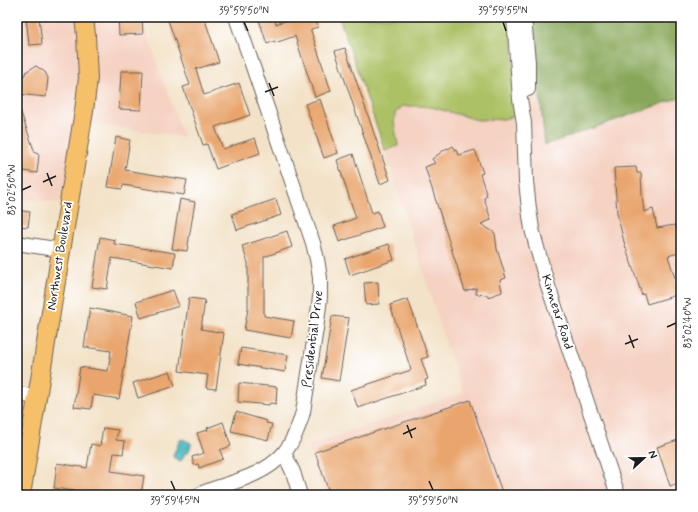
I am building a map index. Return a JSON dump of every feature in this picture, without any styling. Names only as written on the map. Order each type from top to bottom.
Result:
[{"type":"main road","name":"Northwest Boulevard","points":[[22,495],[82,127],[88,78],[84,17]]},
{"type":"street","name":"Presidential Drive","points":[[199,495],[263,470],[273,464],[284,453],[292,441],[299,427],[303,412],[320,298],[320,278],[317,260],[308,226],[236,17]]},
{"type":"street","name":"Kinnear Road","points":[[514,17],[520,98],[524,123],[526,181],[529,209],[537,248],[548,286],[618,495]]},
{"type":"street","name":"Kinnear Road","points":[[524,17],[528,62],[528,98],[524,123]]},
{"type":"street","points":[[17,243],[61,250]]},
{"type":"street","points":[[17,394],[38,397]]},
{"type":"street","points":[[284,453],[293,472],[300,495]]},
{"type":"shaded area","points":[[17,17],[141,17],[183,137],[85,123],[71,204],[17,198]]},
{"type":"shaded area","points":[[524,17],[681,17],[681,495],[324,495],[307,446],[463,393],[385,151],[398,146],[394,122],[395,112],[403,106],[431,107],[503,119],[515,116],[524,123],[528,98],[528,62]]},
{"type":"green space","points":[[339,17],[511,17],[516,110],[515,116],[503,119],[478,120],[431,107],[403,106],[395,113],[394,122],[398,146],[385,151]]},
{"type":"green space","points":[[532,17],[681,17],[681,97],[545,145]]},
{"type":"water","points":[[183,439],[191,443],[191,445],[188,453],[185,453],[180,461],[174,458],[173,455],[180,440]]},
{"type":"building","points":[[26,17],[39,17],[42,44],[29,45]]},
{"type":"building","points":[[118,17],[142,17],[143,34],[119,35]]},
{"type":"building","points":[[167,17],[204,17],[219,62],[196,69],[204,95],[239,83],[250,115],[215,127],[223,149],[255,138],[260,153],[216,169],[207,144],[203,145],[183,87],[190,85]]},
{"type":"building","points":[[258,17],[274,17],[276,24],[296,17],[315,17],[318,27],[311,29],[311,31],[331,91],[315,97],[295,36],[275,43],[275,41],[267,44]]},
{"type":"building","points":[[345,48],[390,180],[380,184],[335,51]]},
{"type":"building","points":[[36,66],[45,72],[48,78],[46,97],[17,94],[17,78],[22,79],[27,71]]},
{"type":"building","points":[[121,71],[143,71],[141,110],[119,109]]},
{"type":"building","points":[[320,99],[338,153],[324,158],[305,104]]},
{"type":"building","points":[[17,104],[35,153],[39,154],[37,173],[17,170]]},
{"type":"building","points":[[116,137],[130,140],[125,170],[187,180],[184,195],[123,185],[122,189],[108,187]]},
{"type":"building","points":[[453,146],[459,155],[475,150],[483,173],[480,174],[487,196],[484,198],[491,220],[481,224],[495,233],[497,249],[506,278],[500,280],[502,292],[488,297],[488,295],[476,294],[476,288],[465,291],[425,167],[435,163],[432,159],[447,148],[448,149]]},
{"type":"building","points":[[353,154],[372,213],[378,211],[383,227],[339,242],[334,226],[356,218],[337,160]]},
{"type":"building","points":[[636,167],[637,173],[641,173],[644,212],[653,209],[657,228],[675,225],[681,243],[681,252],[668,256],[680,294],[647,304],[644,294],[642,295],[624,242],[617,213],[614,168]]},
{"type":"building","points":[[180,199],[195,202],[187,251],[172,249]]},
{"type":"building","points":[[276,199],[281,215],[237,230],[232,214]]},
{"type":"building","points":[[17,210],[30,212],[28,227],[17,226]]},
{"type":"building","points":[[287,231],[292,247],[264,257],[264,316],[294,321],[291,338],[244,330],[248,309],[248,263],[242,246]]},
{"type":"building","points":[[100,237],[115,240],[114,244],[175,253],[173,268],[112,258],[107,289],[92,287]]},
{"type":"building","points":[[389,244],[394,260],[350,275],[345,259]]},
{"type":"building","points":[[378,282],[379,304],[366,305],[364,283]]},
{"type":"building","points":[[173,290],[179,306],[141,318],[136,302]]},
{"type":"building","points":[[189,298],[205,300],[201,329],[224,333],[216,389],[206,388],[208,375],[179,371]]},
{"type":"building","points":[[408,299],[428,357],[421,359],[428,379],[425,380],[426,385],[358,408],[351,390],[411,370],[390,305]]},
{"type":"building","points":[[90,308],[133,316],[119,399],[93,395],[91,409],[74,407],[80,367],[108,371],[111,351],[84,347]]},
{"type":"building","points":[[332,316],[349,318],[339,381],[322,378]]},
{"type":"building","points":[[241,348],[288,355],[285,372],[238,364]]},
{"type":"building","points":[[170,371],[175,386],[138,398],[133,383]]},
{"type":"building","points":[[239,383],[277,387],[276,404],[270,403],[269,405],[238,402]]},
{"type":"building","points":[[470,400],[503,495],[330,495],[315,452]]},
{"type":"building","points":[[236,412],[267,421],[266,423],[272,424],[268,440],[231,431]]},
{"type":"building","points":[[223,422],[231,446],[220,450],[223,459],[199,468],[198,464],[194,465],[192,457],[204,453],[197,433],[208,430],[207,428]]},
{"type":"building","points":[[103,428],[118,430],[116,440],[125,441],[123,454],[114,453],[111,471],[144,476],[141,495],[89,495],[90,493],[54,488],[57,463],[87,468],[91,444],[100,446]]},
{"type":"building","points":[[678,440],[681,451],[681,482],[670,486],[657,447]]}]
